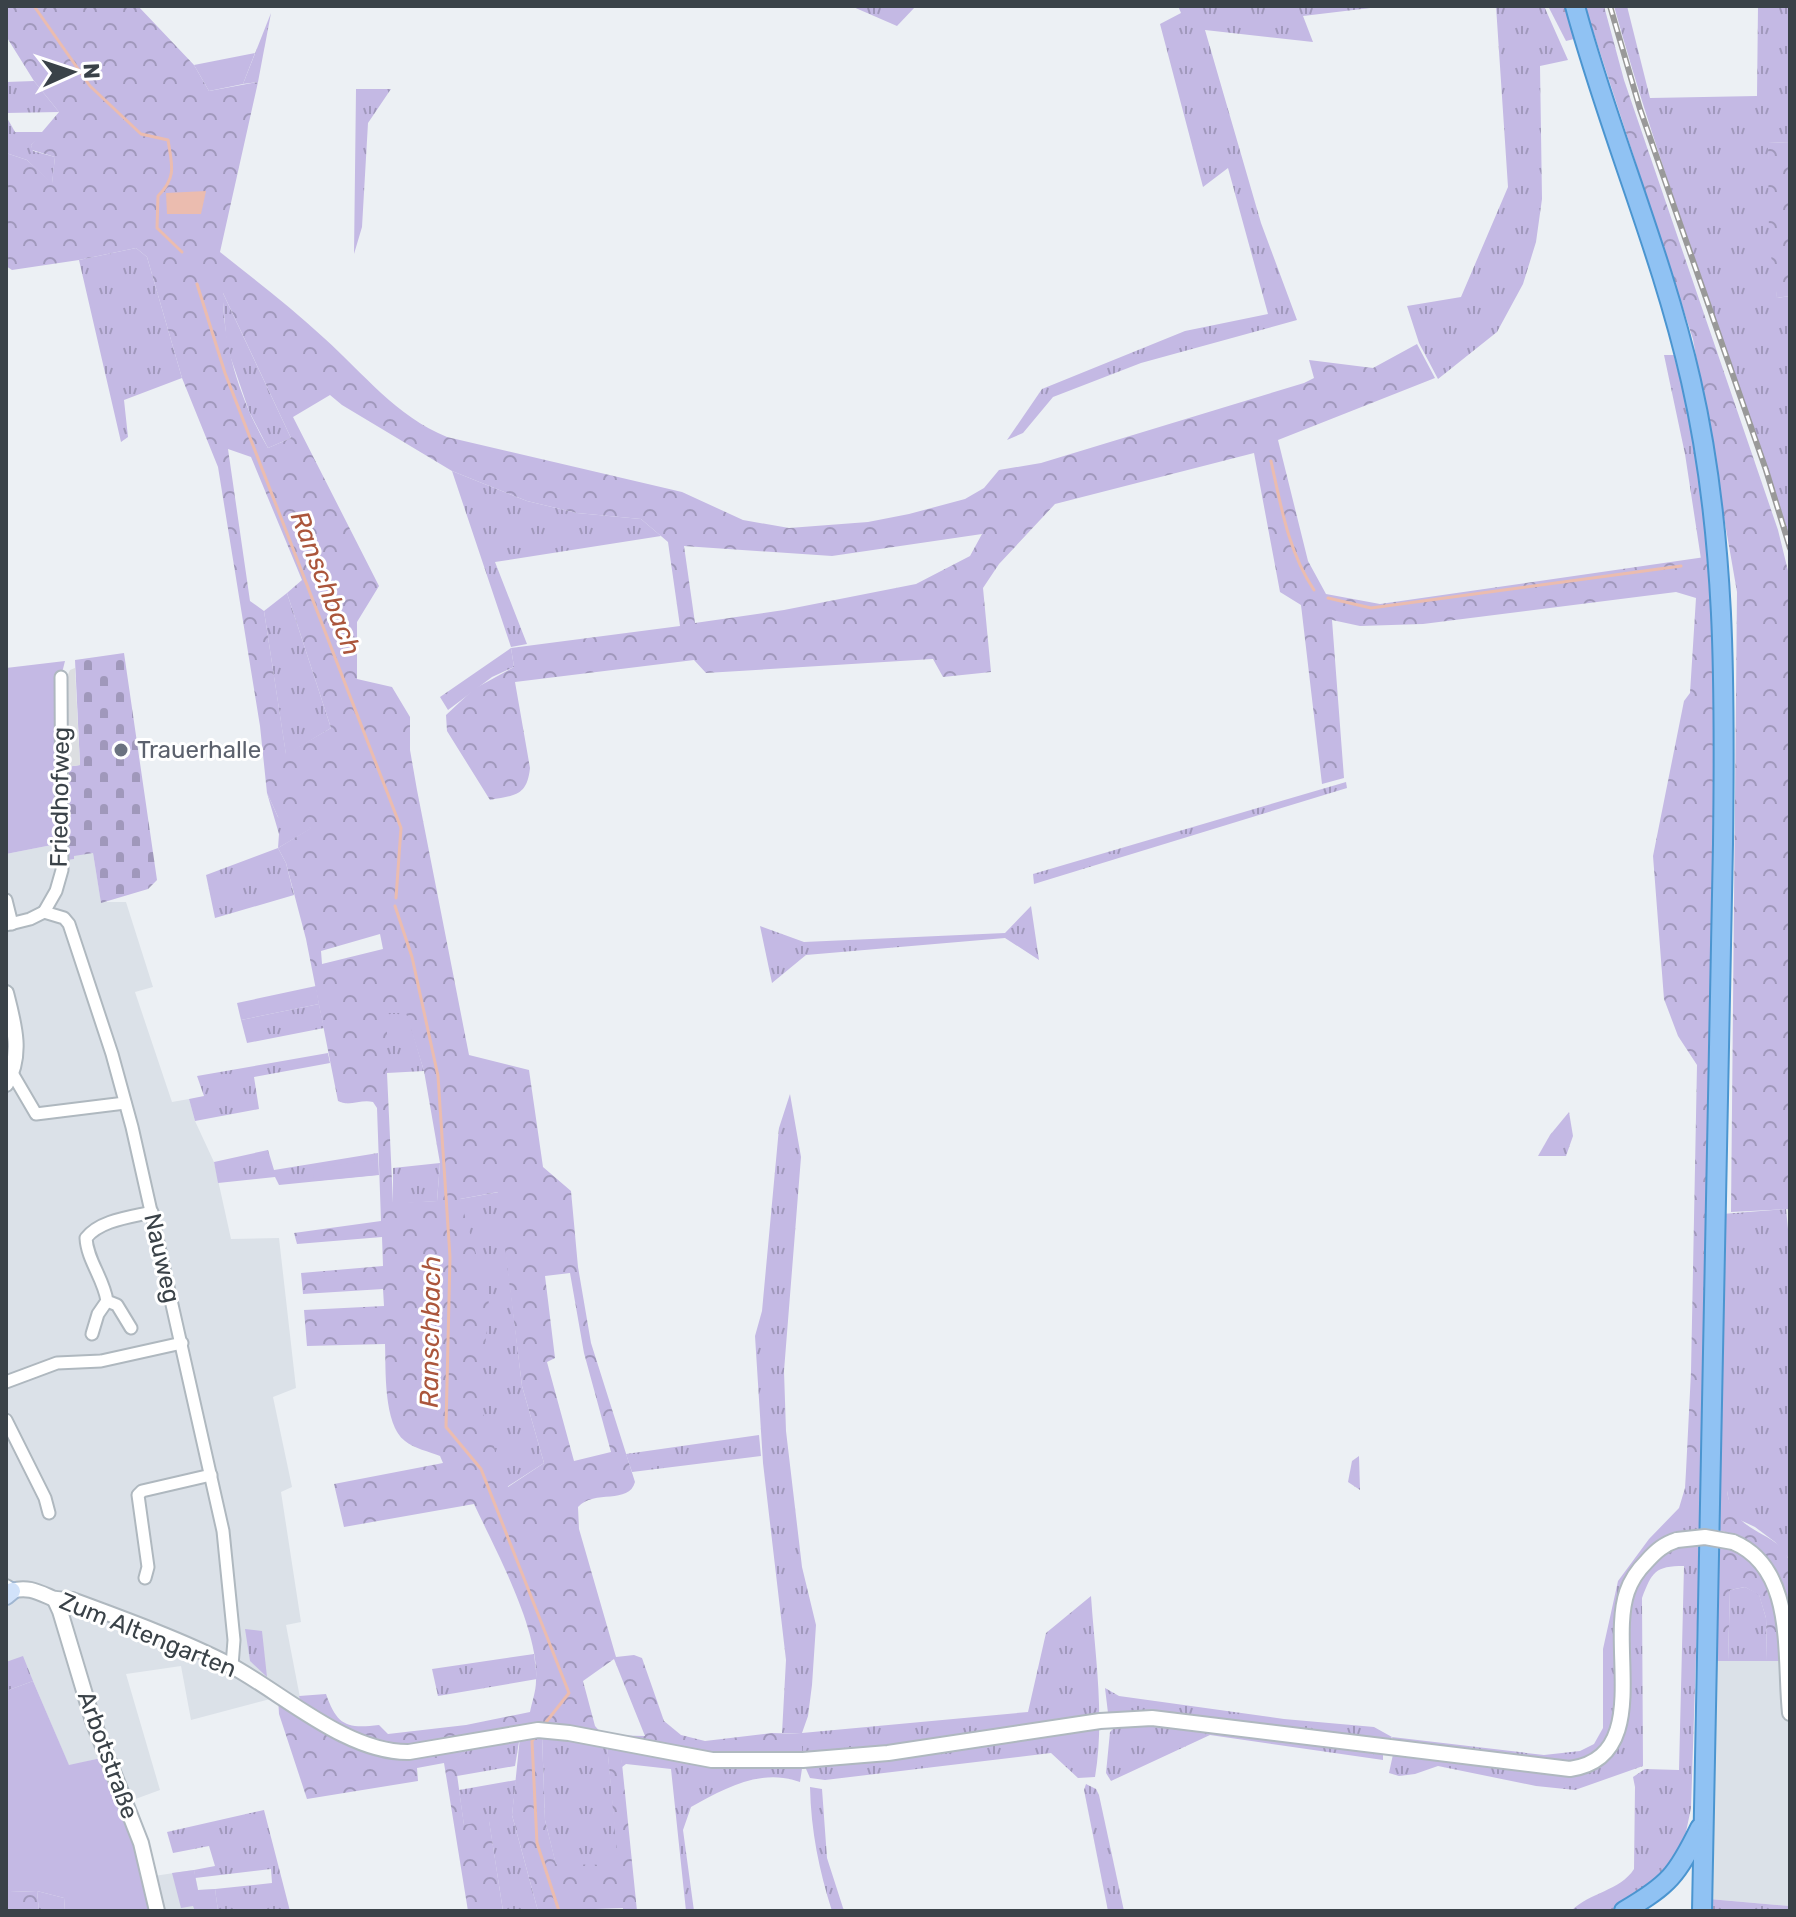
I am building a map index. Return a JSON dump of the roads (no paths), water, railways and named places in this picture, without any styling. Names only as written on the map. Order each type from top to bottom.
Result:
[{"type":"highway","points":[[1575,6],[1680,337],[1705,452],[1723,603],[1723,844],[1702,1911]]},
{"type":"highway","points":[[1624,1911],[1669,1882],[1682,1865],[1703,1822]]},
{"type":"street","name":"Friedhofweg","points":[[44,912],[56,891],[62,870],[61,677]]},
{"type":"street","points":[[6,900],[9,925],[44,912]]},
{"type":"street","name":"Nauweg","points":[[44,912],[60,916],[69,924],[98,1007],[125,1103],[182,1343],[227,1558],[234,1640],[232,1666]]},
{"type":"street","points":[[7,1001],[16,1044],[9,1078],[36,1114],[125,1103]]},
{"type":"street","points":[[92,1334],[98,1314],[107,1301],[105,1287],[86,1238],[104,1225],[152,1212]]},
{"type":"street","points":[[107,1301],[117,1305],[131,1328]]},
{"type":"street","points":[[6,1382],[57,1363],[101,1361],[182,1343]]},
{"type":"street","points":[[6,1420],[38,1483],[49,1513]]},
{"type":"street","points":[[145,1578],[148,1567],[138,1495],[142,1491],[211,1475]]},
{"type":"street","name":"Zum Altengarten","points":[[8,1591],[32,1590],[55,1600],[79,1603],[232,1666],[353,1740],[394,1752],[541,1730],[677,1755],[745,1761],[826,1759],[888,1753],[1100,1721],[1152,1718],[1544,1767],[1580,1768],[1602,1756],[1618,1732],[1626,1592],[1643,1564],[1664,1545],[1677,1540],[1705,1537],[1733,1542],[1749,1550],[1774,1578],[1785,1620],[1790,1713]]},
{"type":"street","name":"Arbotstraße","points":[[55,1600],[93,1721],[141,1843],[157,1911]]},
{"type":"waterway","name":"Ranschbach","points":[[34,6],[90,86],[141,134],[168,140],[172,170],[168,183],[158,196],[157,228],[182,252]]},
{"type":"waterway","name":"Ranschbach","points":[[197,284],[225,373],[401,828],[396,898]]},
{"type":"waterway","points":[[1271,461],[1292,544],[1314,590]]},
{"type":"waterway","points":[[1328,598],[1371,608],[1681,566]]},
{"type":"waterway","name":"Ranschbach","points":[[395,906],[412,957],[438,1076],[450,1257],[446,1427],[481,1469],[569,1693],[543,1726]]},
{"type":"waterway","name":"Ranschbach","points":[[536,1736],[532,1741],[537,1843],[559,1911]]},
{"type":"railway","points":[[1610,6],[1640,109],[1766,470],[1790,548]]},
{"type":"place","name":"Trauerhalle","points":[[121,750]]}]
